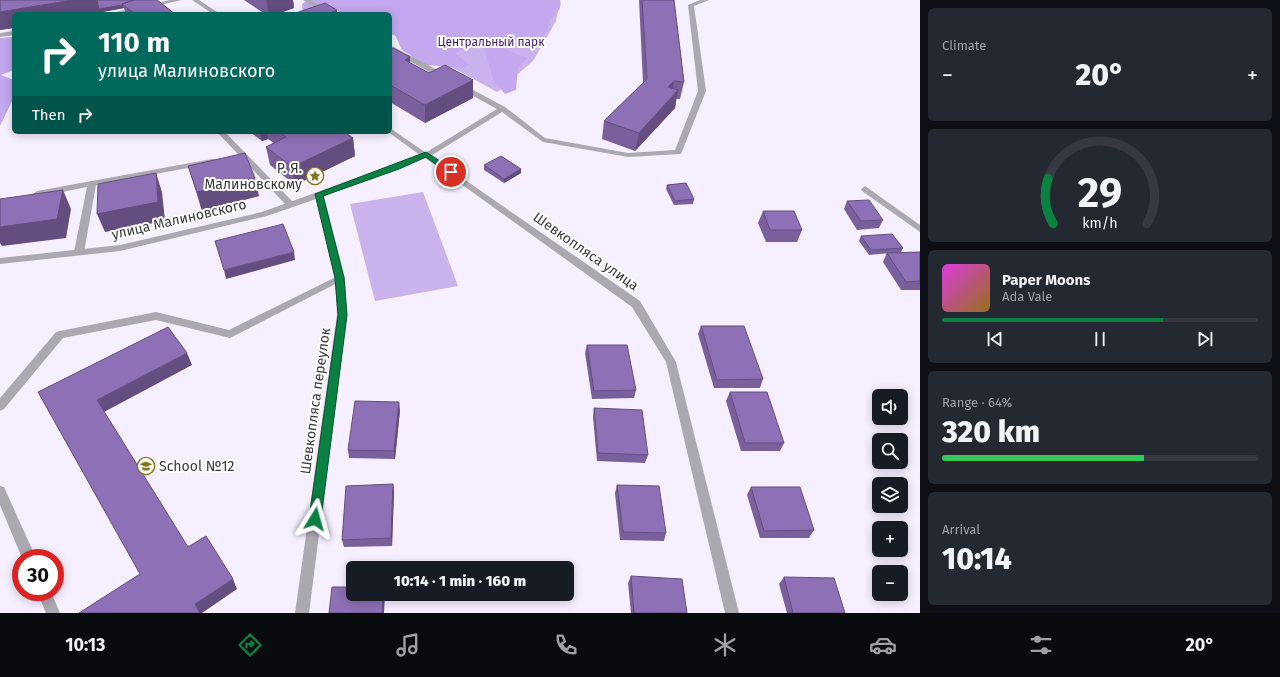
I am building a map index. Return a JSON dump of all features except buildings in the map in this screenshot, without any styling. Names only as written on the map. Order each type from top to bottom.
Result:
[{"type":"street","points":[[120,12],[179,0]]},
{"type":"street","points":[[195,0],[214,12]]},
{"type":"street","points":[[306,0],[314,8],[325,12]]},
{"type":"street","points":[[392,48],[502,109],[543,140],[628,155],[678,152],[702,92],[691,5],[706,0]]},
{"type":"street","points":[[0,35],[12,34]]},
{"type":"street","name":"улица Малиновского","points":[[0,261],[127,246],[264,214],[396,167],[426,154],[502,109]]},
{"type":"street","name":"Шевкопляса улица","points":[[392,131],[636,304],[671,362],[732,613]]},
{"type":"street","points":[[223,134],[240,156],[290,204]]},
{"type":"street","points":[[30,196],[221,160]]},
{"type":"street","points":[[79,252],[92,184]]},
{"type":"street","points":[[865,189],[920,229]]},
{"type":"street","name":"Шевкопляса переулок","points":[[302,613],[342,315],[340,278],[319,194]]},
{"type":"street","points":[[0,406],[60,335],[156,316],[230,334],[340,278]]},
{"type":"street","points":[[0,492],[25,549]]},
{"type":"street","points":[[48,601],[53,613]]},
{"type":"green space","name":"Центральный парк","points":[[308,0],[560,0],[561,3],[558,12],[549,21],[548,31],[539,38],[525,41],[508,38],[502,48],[527,58],[518,68],[516,90],[505,94],[494,82],[484,47],[471,46],[455,53],[469,65],[464,68],[425,65],[402,50],[395,35],[392,34],[392,12],[339,12],[337,9],[317,12],[303,12],[302,4]]},
{"type":"green space","name":"Центральный парк","points":[[329,0],[560,0],[556,21],[533,61],[497,92],[392,34],[392,12],[381,12]]},
{"type":"green space","points":[[12,37],[12,71],[1,75],[12,79],[12,101],[0,126],[0,38]]},
{"type":"green space","points":[[423,192],[458,286],[375,301],[350,204]]},
{"type":"place","name":"Р. Я. Малиновскому","points":[[315,176]]},
{"type":"place","name":"School №12","points":[[146,466]]},
{"type":"route","points":[[315,519],[342,315],[340,278],[319,194],[396,167],[426,154],[451,172]]}]
